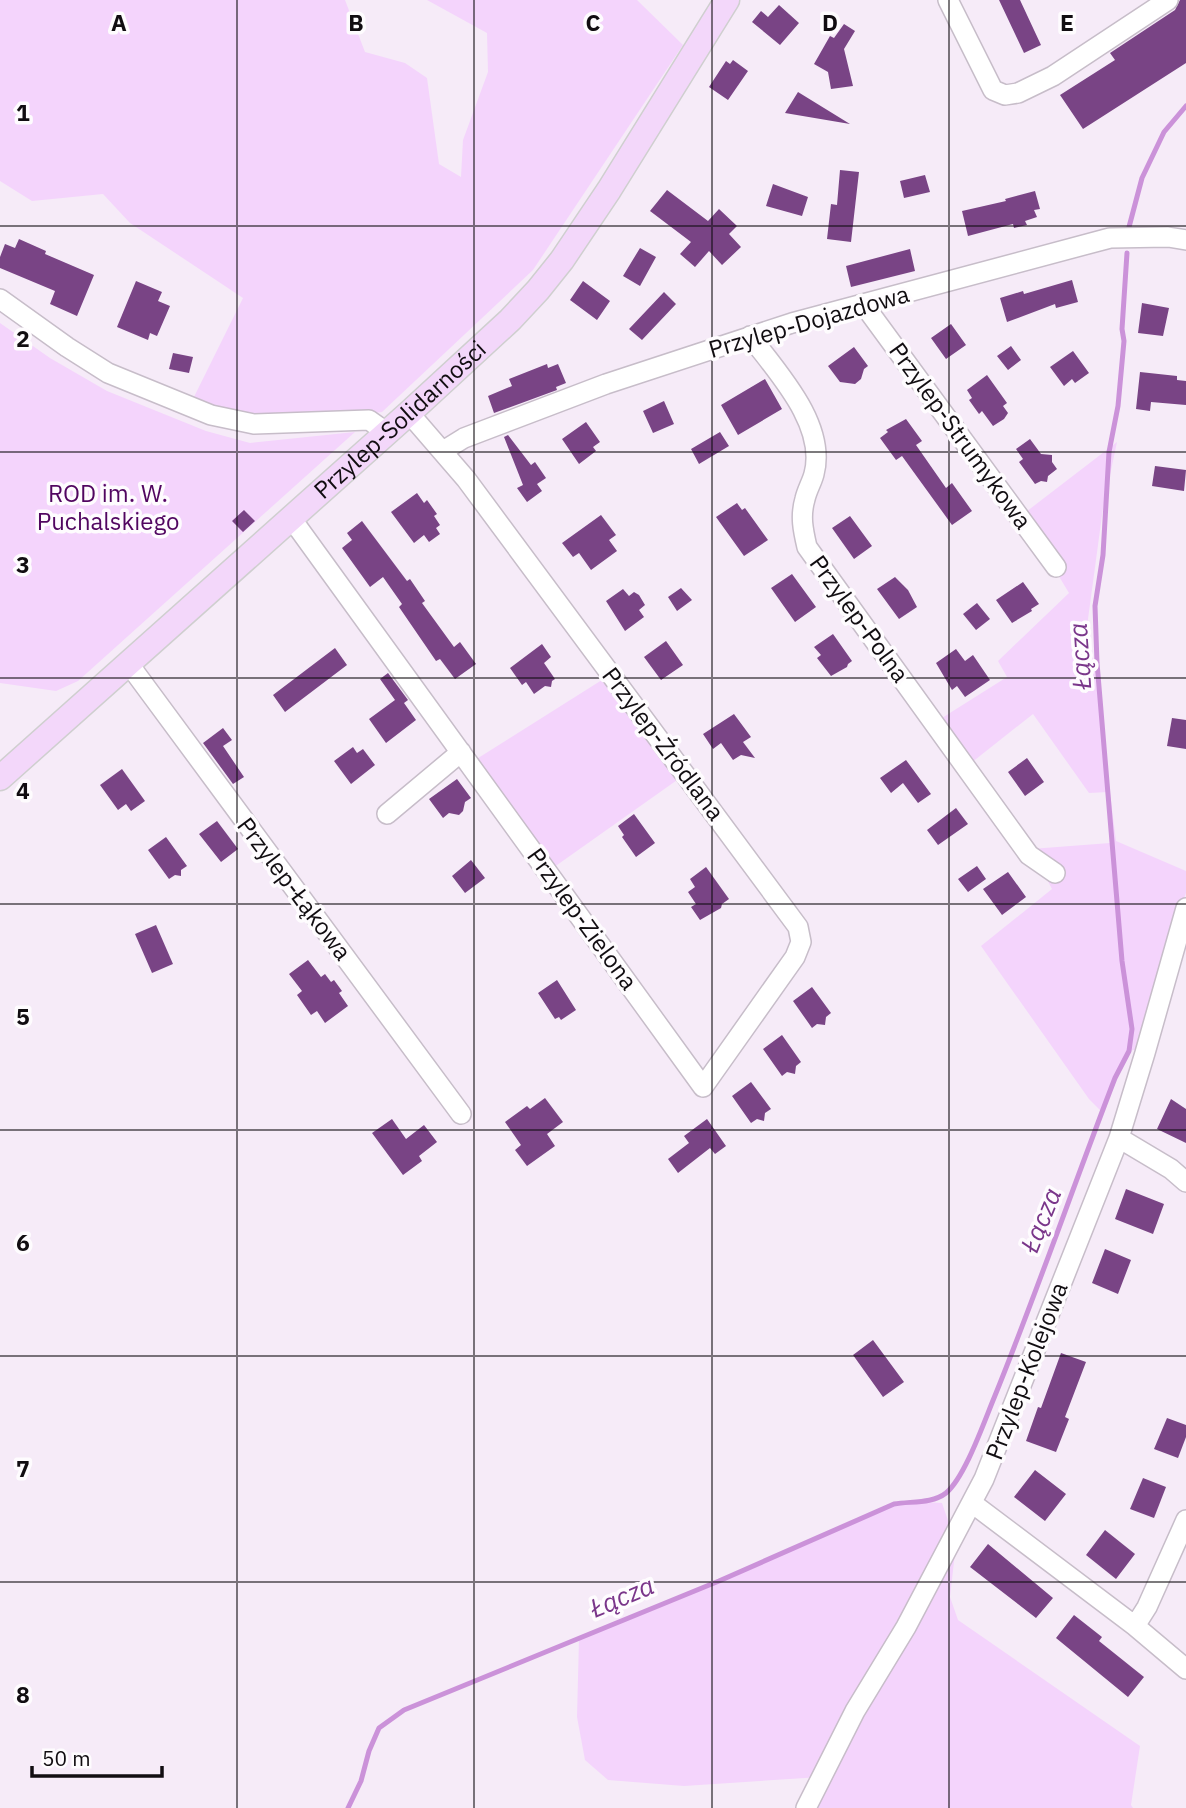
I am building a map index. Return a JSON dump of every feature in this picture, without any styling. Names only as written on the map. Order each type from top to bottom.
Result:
[{"type":"main road","name":"Przylep-Solidarności","points":[[0,778],[510,320],[562,260],[609,190],[727,0]]},
{"type":"street","points":[[948,0],[993,90],[1004,95],[1018,93],[1053,76],[1168,0]]},
{"type":"street","name":"Przylep-Dojazdowa","points":[[443,451],[464,438],[572,396],[750,337],[1110,238],[1168,237],[1186,240]]},
{"type":"street","points":[[0,299],[108,373],[211,415],[254,424],[369,419],[386,432]]},
{"type":"street","name":"Przylep-Strumykowa","points":[[864,305],[1056,567]]},
{"type":"street","name":"Przylep-Polna","points":[[750,337],[799,404],[811,425],[816,447],[815,472],[804,499],[802,523],[807,547],[1029,855],[1055,873]]},
{"type":"street","name":"Przylep-Źródlana","points":[[409,413],[443,451],[691,784],[708,802],[798,927],[801,942],[795,957],[703,1087]]},
{"type":"street","name":"Przylep-Zielona","points":[[291,518],[703,1087]]},
{"type":"street","name":"Przylep-Łąkowa","points":[[128,663],[461,1114]]},
{"type":"street","points":[[387,814],[461,752]]},
{"type":"street","name":"Przylep-Kolejowa","points":[[806,1808],[855,1712],[906,1627],[984,1479],[1030,1357],[1119,1138],[1186,908]]},
{"type":"street","points":[[1119,1138],[1171,1169],[1186,1182]]},
{"type":"street","points":[[972,1503],[1135,1626],[1186,1669]]},
{"type":"street","points":[[1135,1626],[1147,1607],[1186,1520]]},
{"type":"green space","points":[[0,0],[345,0],[365,52],[405,63],[427,78],[439,164],[461,177],[463,140],[488,72],[487,33],[427,0],[637,0],[683,45],[533,270],[382,412],[289,423],[189,407],[243,298],[130,223],[103,194],[32,201],[0,181]]},
{"type":"green space","name":"ROD im. W. Puchalskiego","points":[[0,323],[50,358],[107,391],[206,431],[250,443],[355,432],[78,681],[56,691],[0,683]]},
{"type":"green space","points":[[1117,442],[1103,508],[1088,619],[1116,841],[1186,871],[1186,893],[1172,934],[1143,1048],[1129,1051],[1102,1112],[1089,1099],[981,946],[1052,889],[1031,849],[1110,843],[1108,792],[1089,793],[1033,714],[966,767],[934,723],[1007,677],[998,661],[1069,593],[1022,515]]},
{"type":"green space","points":[[613,673],[687,773],[550,870],[475,760]]},
{"type":"green space","points":[[910,1501],[942,1503],[956,1544],[950,1597],[958,1620],[1140,1746],[1131,1805],[1133,1808],[812,1808],[820,1777],[684,1786],[608,1780],[585,1760],[577,1717],[579,1639],[799,1547],[894,1504]]},
{"type":"building","points":[[999,0],[1020,0],[1041,45],[1024,53]]},
{"type":"building","points":[[1180,0],[1186,0],[1186,63],[1083,129],[1060,95],[1115,60],[1110,53],[1175,10]]},
{"type":"building","points":[[779,5],[799,23],[780,45],[752,22],[761,11],[768,17]]},
{"type":"building","points":[[844,24],[855,31],[844,49],[853,86],[831,89],[828,72],[814,64],[830,36],[834,38]]},
{"type":"building","points":[[733,60],[748,71],[728,100],[709,87],[726,61],[730,64]]},
{"type":"building","points":[[798,92],[850,124],[785,113]]},
{"type":"building","points":[[840,170],[859,172],[851,242],[827,239],[831,204],[837,205]]},
{"type":"building","points":[[925,175],[930,192],[904,198],[900,181]]},
{"type":"building","points":[[773,184],[808,197],[802,216],[766,206]]},
{"type":"building","points":[[667,190],[708,221],[719,209],[737,226],[729,234],[741,247],[722,265],[709,251],[695,267],[680,254],[691,242],[650,211]]},
{"type":"building","points":[[1035,191],[1040,209],[1034,210],[1037,217],[1025,221],[1027,225],[1014,228],[1013,224],[968,236],[962,211]]},
{"type":"building","points":[[19,239],[46,251],[45,254],[94,275],[77,316],[50,304],[55,291],[0,268],[0,257],[5,244],[15,248]]},
{"type":"building","points":[[640,248],[656,257],[640,286],[623,276]]},
{"type":"building","points":[[910,249],[915,271],[851,287],[846,266]]},
{"type":"building","points":[[1072,280],[1078,302],[1056,308],[1055,304],[1007,322],[1000,298]]},
{"type":"building","points":[[136,281],[162,292],[158,301],[170,306],[157,336],[150,333],[148,340],[117,327]]},
{"type":"building","points":[[583,281],[610,301],[597,320],[570,300]]},
{"type":"building","points":[[664,292],[676,304],[642,340],[629,329]]},
{"type":"building","points":[[1142,303],[1169,308],[1163,336],[1138,333]]},
{"type":"building","points":[[951,324],[966,345],[946,359],[931,338]]},
{"type":"building","points":[[1011,346],[1021,360],[1008,370],[997,356]]},
{"type":"building","points":[[854,347],[868,366],[855,384],[840,382],[828,366]]},
{"type":"building","points":[[1073,351],[1089,373],[1075,383],[1072,379],[1064,386],[1050,367]]},
{"type":"building","points":[[173,353],[193,357],[189,373],[169,369]]},
{"type":"building","points":[[547,364],[548,368],[558,364],[566,383],[556,387],[557,390],[494,413],[488,396],[512,386],[509,379]]},
{"type":"building","points":[[1140,372],[1177,376],[1177,380],[1186,381],[1186,405],[1151,402],[1150,411],[1136,409]]},
{"type":"building","points":[[987,375],[1007,403],[1003,406],[1008,413],[993,426],[982,411],[979,414],[969,400],[972,398],[967,390]]},
{"type":"building","points":[[765,379],[782,409],[738,435],[721,405]]},
{"type":"building","points":[[664,401],[674,424],[653,433],[643,411]]},
{"type":"building","points":[[906,419],[922,441],[916,445],[946,488],[952,483],[972,511],[952,525],[902,456],[896,460],[880,438],[888,432],[886,430]]},
{"type":"building","points":[[586,422],[600,442],[593,447],[596,451],[579,464],[562,439]]},
{"type":"building","points":[[720,432],[729,446],[699,464],[691,449]]},
{"type":"building","points":[[508,435],[531,465],[535,462],[546,478],[537,484],[542,491],[527,502],[517,488],[523,485],[504,437]]},
{"type":"building","points":[[1030,439],[1041,454],[1052,455],[1052,462],[1057,469],[1048,476],[1047,482],[1035,484],[1019,462],[1023,459],[1016,449]]},
{"type":"building","points":[[1155,466],[1186,470],[1184,491],[1152,486]]},
{"type":"building","points":[[417,493],[424,503],[427,500],[437,514],[434,516],[440,525],[436,528],[440,534],[429,542],[424,535],[414,543],[391,512]]},
{"type":"building","points":[[737,503],[742,510],[745,508],[768,540],[744,556],[716,517]]},
{"type":"building","points":[[244,510],[255,521],[243,532],[232,521]]},
{"type":"building","points":[[601,515],[616,535],[609,540],[617,551],[591,570],[579,553],[573,557],[562,543]]},
{"type":"building","points":[[850,516],[872,546],[854,559],[832,528]]},
{"type":"building","points":[[362,521],[407,581],[410,579],[425,601],[422,603],[454,647],[460,642],[476,664],[455,679],[440,659],[436,661],[399,607],[402,604],[383,577],[370,587],[342,548],[352,540],[347,533]]},
{"type":"building","points":[[792,574],[816,607],[795,622],[771,588]]},
{"type":"building","points":[[895,577],[908,590],[917,607],[899,619],[877,589]]},
{"type":"building","points":[[1023,582],[1039,604],[1012,623],[996,600]]},
{"type":"building","points":[[681,588],[692,600],[677,611],[668,597]]},
{"type":"building","points":[[623,589],[629,596],[634,592],[639,595],[645,605],[639,610],[644,617],[625,631],[606,601]]},
{"type":"building","points":[[977,603],[990,619],[976,630],[963,614]]},
{"type":"building","points":[[833,634],[852,661],[831,676],[817,658],[821,655],[814,647]]},
{"type":"building","points":[[666,641],[683,665],[661,680],[644,657]]},
{"type":"building","points":[[542,644],[551,657],[544,663],[555,679],[551,687],[545,686],[534,694],[526,682],[522,685],[510,668]]},
{"type":"building","points":[[335,648],[347,665],[285,712],[273,695]]},
{"type":"building","points":[[956,649],[965,661],[973,655],[990,680],[965,697],[957,686],[952,690],[936,663]]},
{"type":"building","points":[[388,673],[408,700],[404,703],[416,720],[386,743],[369,719],[395,700],[380,679]]},
{"type":"building","points":[[734,714],[751,737],[743,742],[755,758],[741,755],[733,760],[721,743],[713,749],[703,734]]},
{"type":"building","points":[[1172,718],[1186,720],[1186,749],[1167,746]]},
{"type":"building","points":[[223,728],[232,740],[223,746],[244,777],[233,784],[203,743]]},
{"type":"building","points":[[353,747],[357,753],[363,749],[375,765],[351,784],[334,761]]},
{"type":"building","points":[[1027,758],[1044,782],[1025,796],[1008,772]]},
{"type":"building","points":[[906,760],[931,794],[918,803],[903,783],[891,793],[880,778]]},
{"type":"building","points":[[122,769],[145,801],[131,811],[126,804],[118,810],[100,785]]},
{"type":"building","points":[[457,779],[471,798],[465,802],[459,815],[449,813],[443,818],[429,799]]},
{"type":"building","points":[[956,808],[968,824],[938,845],[927,830]]},
{"type":"building","points":[[634,814],[655,843],[636,857],[618,826]]},
{"type":"building","points":[[217,821],[238,849],[221,862],[199,834]]},
{"type":"building","points":[[166,837],[187,866],[181,870],[181,876],[175,875],[169,879],[148,850]]},
{"type":"building","points":[[471,860],[485,878],[465,893],[452,876]]},
{"type":"building","points":[[977,866],[986,879],[968,892],[958,879]]},
{"type":"building","points":[[706,867],[729,899],[721,908],[700,920],[691,907],[696,904],[688,892],[695,887],[690,879]]},
{"type":"building","points":[[1008,872],[1026,897],[1002,915],[983,889]]},
{"type":"building","points":[[156,925],[173,964],[152,973],[135,934]]},
{"type":"building","points":[[308,960],[321,977],[325,974],[331,982],[334,980],[348,1006],[325,1023],[317,1011],[311,1015],[297,995],[302,991],[289,974]]},
{"type":"building","points":[[557,980],[576,1010],[561,1020],[559,1017],[555,1019],[538,993]]},
{"type":"building","points":[[812,987],[831,1013],[826,1017],[825,1025],[817,1024],[812,1028],[793,1001]]},
{"type":"building","points":[[782,1035],[801,1062],[796,1066],[795,1074],[787,1072],[782,1076],[763,1049]]},
{"type":"building","points":[[751,1082],[771,1109],[765,1113],[764,1121],[757,1119],[751,1123],[732,1096]]},
{"type":"building","points":[[545,1098],[563,1122],[547,1134],[555,1146],[527,1166],[515,1150],[521,1145],[505,1122],[527,1106],[530,1109]]},
{"type":"building","points":[[1171,1099],[1186,1109],[1186,1143],[1157,1129]]},
{"type":"building","points":[[392,1119],[406,1139],[424,1125],[437,1142],[419,1156],[422,1161],[403,1175],[372,1133]]},
{"type":"building","points":[[707,1119],[726,1146],[715,1154],[710,1148],[678,1173],[668,1159],[689,1143],[684,1136]]},
{"type":"building","points":[[1126,1189],[1164,1204],[1153,1234],[1115,1219]]},
{"type":"building","points":[[1105,1249],[1131,1260],[1118,1294],[1092,1283]]},
{"type":"building","points":[[873,1340],[904,1382],[883,1397],[853,1355]]},
{"type":"building","points":[[1061,1353],[1086,1362],[1065,1417],[1069,1419],[1056,1452],[1026,1441]]},
{"type":"building","points":[[1167,1418],[1186,1425],[1186,1437],[1178,1458],[1154,1449]]},
{"type":"building","points":[[1035,1470],[1066,1494],[1045,1521],[1014,1497]]},
{"type":"building","points":[[1143,1478],[1166,1487],[1154,1518],[1130,1509]]},
{"type":"building","points":[[1105,1530],[1135,1554],[1116,1579],[1086,1555]]},
{"type":"building","points":[[988,1544],[1053,1598],[1036,1618],[970,1567]]},
{"type":"building","points":[[1074,1615],[1102,1637],[1099,1641],[1144,1677],[1128,1697],[1056,1638]]},
{"type":"waterway","name":"Łącza","points":[[1129,227],[1142,178],[1164,132],[1186,106]]},
{"type":"waterway","name":"Łącza","points":[[348,1808],[361,1781],[379,1728],[404,1710],[719,1581],[894,1504],[928,1501],[940,1497],[953,1485],[967,1462],[1025,1318],[1115,1078],[1129,1051],[1132,1029],[1122,961],[1097,663],[1095,606],[1103,555],[1109,452],[1118,406],[1124,341],[1122,329],[1127,253]]}]
